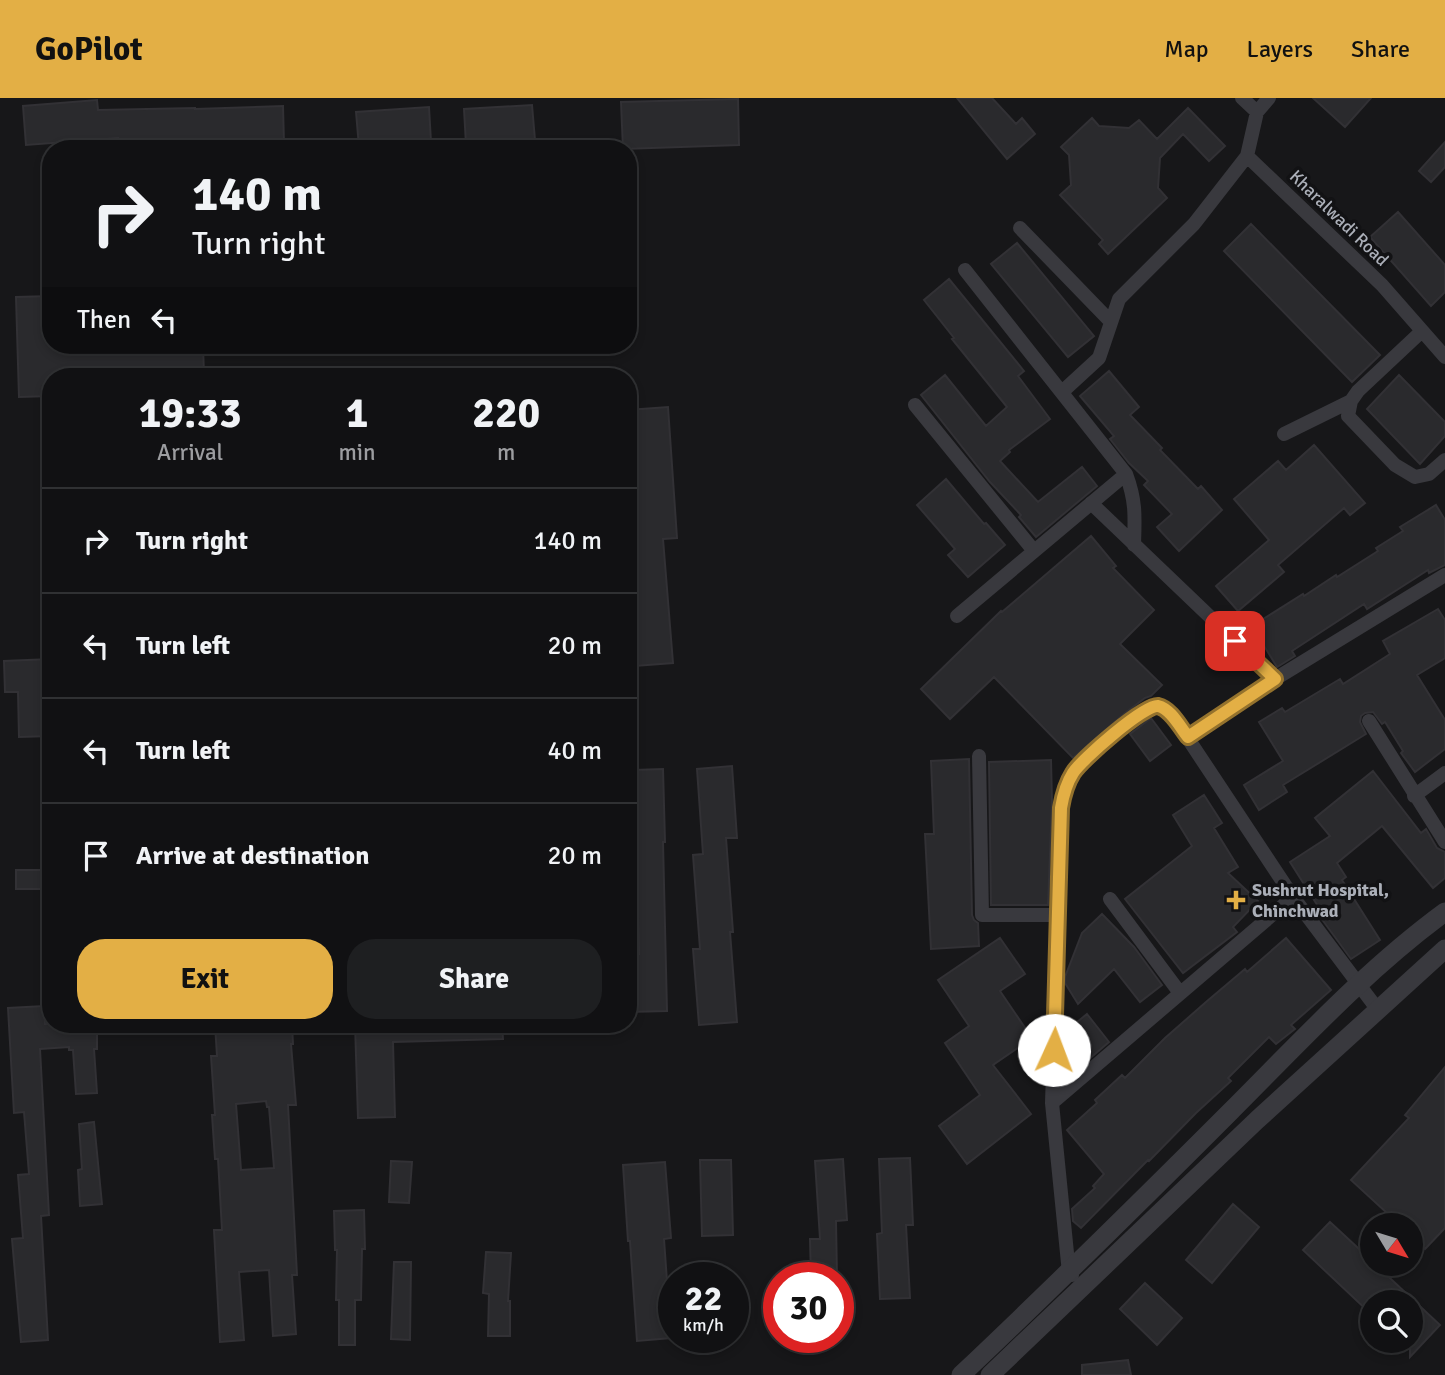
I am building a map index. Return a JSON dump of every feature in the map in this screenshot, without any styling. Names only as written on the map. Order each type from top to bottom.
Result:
[{"type":"street","points":[[1242,98],[1257,112]]},
{"type":"street","points":[[1062,392],[1099,358],[1119,299],[1194,224],[1247,156],[1257,112],[1269,98]]},
{"type":"street","name":"Kharalwadi Road","points":[[1247,156],[1382,285],[1445,357]]},
{"type":"street","points":[[1020,228],[1111,322]]},
{"type":"street","points":[[965,270],[1126,474],[1132,488],[1135,508],[1134,545]]},
{"type":"street","points":[[1422,331],[1358,391],[1351,401],[1348,416],[1395,466],[1415,477],[1429,474],[1445,460]]},
{"type":"street","points":[[1284,434],[1351,401]]},
{"type":"street","points":[[915,405],[1034,551]]},
{"type":"street","points":[[957,616],[1126,474]]},
{"type":"street","points":[[1091,503],[1275,679]]},
{"type":"street","points":[[1188,737],[1275,679],[1445,575]]},
{"type":"street","points":[[1076,1280],[1052,1103],[1063,796],[1074,770],[1151,706],[1166,710],[1188,737],[1293,897],[1378,1010]]},
{"type":"street","points":[[1369,721],[1445,842]]},
{"type":"street","points":[[979,756],[982,915],[1058,915]]},
{"type":"street","points":[[1415,796],[1445,773]]},
{"type":"street","points":[[1052,1103],[1293,897]]},
{"type":"street","points":[[1110,899],[1180,993]]},
{"type":"street","points":[[990,1375],[1076,1280],[1357,984],[1445,912]]},
{"type":"street","points":[[961,1375],[1076,1280],[1445,949]]},
{"type":"building","points":[[957,98],[992,98],[1016,124],[1022,118],[1035,134],[1007,159]]},
{"type":"building","points":[[1313,98],[1371,98],[1345,127]]},
{"type":"building","points":[[738,99],[739,145],[637,149],[637,140],[623,140],[621,102]]},
{"type":"building","points":[[97,100],[98,110],[283,106],[284,140],[118,138],[42,140],[42,144],[26,145],[23,106]]},
{"type":"building","points":[[532,105],[535,140],[466,140],[464,109]]},
{"type":"building","points":[[429,107],[431,140],[358,140],[356,112]]},
{"type":"building","points":[[1188,108],[1225,146],[1209,161],[1183,134],[1160,158],[1158,188],[1167,198],[1108,254],[1099,244],[1103,240],[1060,195],[1071,185],[1069,155],[1061,147],[1092,118],[1099,126],[1129,128],[1139,120],[1157,139]]},
{"type":"building","points":[[1445,142],[1445,167],[1431,182],[1419,171]]},
{"type":"building","points":[[1398,212],[1445,265],[1445,292],[1431,306],[1370,237]]},
{"type":"building","points":[[1251,224],[1380,355],[1352,382],[1224,251]]},
{"type":"building","points":[[1017,243],[1094,336],[1068,357],[991,264]]},
{"type":"building","points":[[949,279],[1024,371],[1018,376],[1050,419],[1009,450],[1000,461],[1038,502],[1082,467],[1097,486],[1036,537],[1019,517],[1021,515],[990,482],[921,395],[945,375],[986,426],[1007,407],[924,300]]},
{"type":"building","points":[[42,296],[42,354],[203,354],[204,368],[42,368],[42,396],[19,397],[16,297]]},
{"type":"building","points":[[1109,371],[1139,407],[1130,415],[1162,448],[1160,450],[1198,489],[1201,486],[1222,510],[1179,551],[1157,527],[1172,514],[1144,485],[1148,481],[1129,463],[1110,439],[1114,436],[1080,396]]},
{"type":"building","points":[[1399,375],[1445,422],[1445,436],[1420,464],[1367,409]]},
{"type":"building","points":[[668,407],[677,538],[663,539],[673,663],[637,666],[637,409]]},
{"type":"building","points":[[1314,445],[1365,503],[1350,515],[1344,508],[1278,565],[1284,572],[1238,611],[1216,586],[1269,540],[1234,499],[1278,461],[1286,470]]},
{"type":"building","points":[[946,479],[1005,545],[968,577],[948,555],[955,549],[917,505]]},
{"type":"building","points":[[1436,505],[1445,520],[1445,565],[1429,573],[1428,570],[1367,609],[1364,604],[1292,651],[1295,656],[1277,667],[1252,626],[1378,551],[1376,548],[1403,531],[1400,527]]},
{"type":"building","points":[[1091,536],[1116,566],[1113,568],[1154,610],[1120,644],[1162,685],[1073,758],[994,677],[950,719],[921,689],[1001,611]]},
{"type":"building","points":[[1438,609],[1445,620],[1445,658],[1417,675],[1445,720],[1445,749],[1415,772],[1401,753],[1403,751],[1385,722],[1382,724],[1373,712],[1365,713],[1360,722],[1366,734],[1283,785],[1287,792],[1259,810],[1244,785],[1283,761],[1259,722],[1282,708],[1285,712],[1340,679],[1343,684],[1390,654],[1383,641]]},
{"type":"building","points":[[42,659],[42,736],[19,737],[18,692],[5,692],[4,661]]},
{"type":"building","points":[[1151,718],[1171,745],[1150,761],[1130,734]]},
{"type":"building","points":[[969,759],[972,915],[978,923],[979,946],[931,949],[925,834],[934,834],[931,761]]},
{"type":"building","points":[[1051,760],[1048,905],[991,905],[989,762]]},
{"type":"building","points":[[732,766],[737,838],[726,838],[737,1022],[699,1025],[693,949],[700,949],[693,855],[703,854],[697,769]]},
{"type":"building","points":[[663,769],[667,1011],[637,1012],[637,770]]},
{"type":"building","points":[[1373,771],[1421,833],[1426,829],[1437,848],[1445,852],[1445,878],[1433,888],[1382,826],[1337,863],[1346,877],[1342,880],[1380,940],[1351,959],[1321,918],[1318,913],[1321,911],[1290,862],[1330,836],[1315,818]]},
{"type":"building","points":[[1204,795],[1222,823],[1214,828],[1238,867],[1228,873],[1258,901],[1233,927],[1237,932],[1183,973],[1125,899],[1192,846],[1173,815]]},
{"type":"building","points":[[16,870],[42,870],[42,889],[16,889]]},
{"type":"building","points":[[1102,914],[1134,947],[1162,985],[1140,1002],[1114,969],[1078,1004],[1065,983],[1082,933]]},
{"type":"building","points":[[1000,938],[1025,974],[1000,991],[1032,1038],[993,1065],[1031,1114],[967,1164],[939,1126],[980,1095],[945,1043],[969,1026],[938,980]]},
{"type":"building","points":[[1286,938],[1331,990],[1291,1025],[1295,1029],[1276,1044],[1269,1037],[1228,1078],[1231,1081],[1081,1228],[1073,1221],[1072,1209],[1095,1188],[1093,1186],[1104,1174],[1067,1130],[1097,1103],[1095,1100],[1122,1075],[1125,1078],[1206,1002],[1245,969],[1247,972]]},
{"type":"building","points":[[42,1006],[42,1033],[97,1033],[97,1049],[94,1049],[97,1093],[76,1094],[73,1050],[69,1050],[69,1047],[40,1049],[49,1215],[41,1216],[48,1340],[21,1342],[12,1239],[23,1238],[18,1175],[29,1174],[24,1112],[14,1113],[8,1008]]},
{"type":"building","points":[[1087,1014],[1109,1042],[1089,1059],[1066,1031]]},
{"type":"building","points":[[216,1033],[292,1033],[296,1105],[288,1105],[297,1275],[292,1275],[296,1334],[273,1336],[269,1270],[239,1272],[244,1340],[220,1342],[214,1230],[222,1230],[218,1159],[215,1159],[212,1115],[215,1115],[211,1056],[217,1056]],"holes":[[[266,1101],[269,1107],[274,1168],[241,1170],[236,1104]]]},
{"type":"building","points":[[355,1033],[503,1033],[503,1039],[393,1042],[395,1117],[358,1118]]},
{"type":"building","points":[[1445,1067],[1445,1228],[1425,1249],[1423,1213],[1387,1213],[1351,1180],[1409,1118],[1405,1115]]},
{"type":"building","points":[[94,1122],[102,1204],[80,1206],[78,1170],[82,1169],[79,1124]]},
{"type":"building","points":[[910,1158],[913,1225],[906,1225],[910,1298],[880,1299],[877,1234],[882,1233],[879,1159]]},
{"type":"building","points":[[843,1159],[847,1220],[836,1221],[837,1262],[811,1262],[810,1239],[820,1239],[815,1161]]},
{"type":"building","points":[[700,1160],[731,1160],[733,1235],[702,1236]]},
{"type":"building","points":[[391,1161],[412,1162],[409,1203],[389,1202]]},
{"type":"building","points":[[665,1162],[671,1238],[664,1239],[666,1262],[658,1262],[658,1339],[637,1341],[623,1165]]},
{"type":"building","points":[[1233,1204],[1259,1227],[1212,1283],[1186,1260]]},
{"type":"building","points":[[364,1210],[365,1249],[362,1249],[361,1300],[355,1300],[355,1345],[339,1345],[334,1211]]},
{"type":"building","points":[[1330,1222],[1360,1250],[1360,1276],[1388,1276],[1403,1290],[1360,1290],[1360,1304],[1303,1250]]},
{"type":"building","points":[[486,1252],[511,1253],[508,1301],[510,1336],[488,1336],[489,1294],[483,1293]]},
{"type":"building","points":[[394,1262],[411,1262],[410,1340],[391,1339]]},
{"type":"building","points":[[1145,1283],[1182,1318],[1157,1345],[1120,1309]]},
{"type":"building","points":[[1423,1309],[1440,1325],[1423,1343]]},
{"type":"building","points":[[1128,1360],[1131,1375],[1082,1375],[1082,1365]]},
{"type":"place","name":"Sushrut Hospital, Chinchwad","points":[[1236,900]]},
{"type":"route","points":[[1054,1050],[1061,808],[1067,783],[1074,770],[1151,706],[1166,710],[1188,737],[1275,679],[1235,641]]}]
